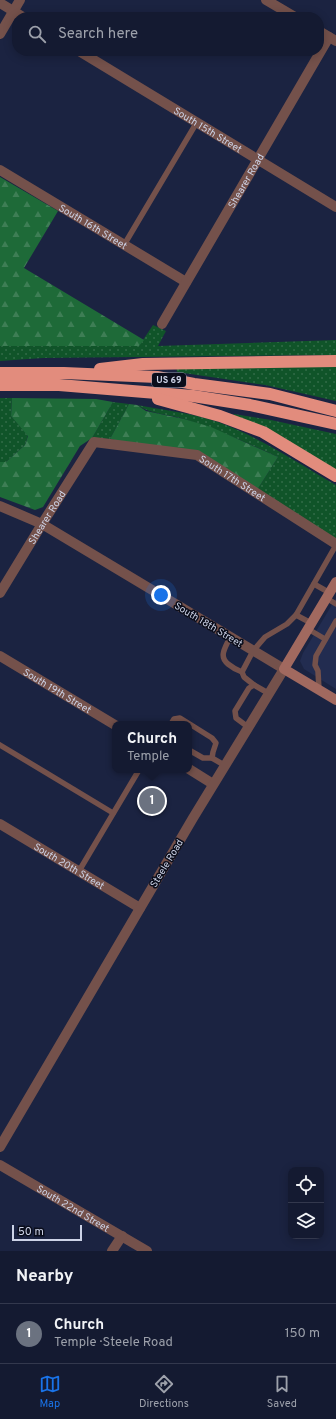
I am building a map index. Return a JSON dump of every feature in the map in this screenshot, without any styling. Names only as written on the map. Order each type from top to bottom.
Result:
[{"type":"highway","points":[[64,373],[143,364],[336,361]]},
{"type":"highway","name":"US 69","points":[[0,374],[64,373],[157,377],[194,384],[270,394],[336,411]]},
{"type":"highway","name":"US 69","points":[[0,385],[59,385],[193,396],[250,405],[336,424]]},
{"type":"highway","points":[[129,391],[198,410],[263,432],[336,476]]},
{"type":"main road","name":"Steele Road","points":[[284,669],[336,582]]},
{"type":"main road","name":"South 18th Street","points":[[284,669],[336,700]]},
{"type":"street","points":[[0,3],[14,11],[20,0]]},
{"type":"street","points":[[266,0],[286,12]]},
{"type":"street","points":[[0,34],[12,14]]},
{"type":"street","points":[[324,34],[333,39]]},
{"type":"street","name":"Shearer Road","points":[[324,54],[333,39]]},
{"type":"street","name":"South 15th Street","points":[[87,56],[336,207]]},
{"type":"street","name":"Shearer Road","points":[[162,324],[323,56]]},
{"type":"street","name":"South 16th Street","points":[[0,170],[186,282]]},
{"type":"street","name":"Shearer Road","points":[[0,593],[94,442]]},
{"type":"street","name":"South 17th Street","points":[[94,442],[196,455],[336,545]]},
{"type":"street","name":"South 18th Street","points":[[0,506],[42,524],[284,669]]},
{"type":"street","name":"South 19th Street","points":[[0,656],[112,723]]},
{"type":"street","name":"Steele Road","points":[[0,1147],[224,765],[284,669]]},
{"type":"street","points":[[192,771],[213,784]]},
{"type":"street","name":"South 20th Street","points":[[0,824],[140,908]]},
{"type":"street","name":"South 22nd Street","points":[[0,1165],[147,1251]]},
{"type":"street","points":[[112,1251],[122,1236]]},
{"type":"lane","points":[[124,245],[197,122]]},
{"type":"lane","points":[[242,672],[253,651],[265,637],[287,624],[296,615],[336,545]]},
{"type":"lane","points":[[314,584],[336,604]]},
{"type":"lane","points":[[296,615],[325,639]]},
{"type":"lane","points":[[319,690],[318,671],[315,665],[316,656],[336,621]]},
{"type":"lane","points":[[230,637],[222,655],[223,660],[236,670],[242,672],[244,677],[254,685],[268,693]]},
{"type":"lane","points":[[248,727],[236,718],[235,711],[249,688],[254,685]]},
{"type":"lane","points":[[173,721],[174,719],[180,718],[185,721]]},
{"type":"lane","points":[[192,726],[212,738],[216,743],[212,758]]},
{"type":"lane","points":[[0,745],[113,813]]},
{"type":"lane","points":[[192,752],[203,758],[212,758],[224,765]]},
{"type":"lane","points":[[79,871],[136,773]]},
{"type":"shaded area","points":[[336,598],[336,689],[304,669],[300,661],[303,653]]},
{"type":"green space","points":[[0,177],[58,211],[24,268],[144,340],[139,346],[0,346]]},
{"type":"green space","points":[[153,325],[166,331],[158,346],[336,340],[336,355],[43,358],[0,361],[0,346],[139,346]]},
{"type":"green space","points":[[336,366],[336,401],[265,385],[177,372],[176,367]]},
{"type":"green space","points":[[0,398],[12,398],[11,416],[28,435],[25,445],[6,462],[0,462]]},
{"type":"green space","points":[[12,398],[96,399],[113,402],[92,438],[80,446],[43,507],[35,510],[0,497],[0,462],[6,462],[25,445],[28,436],[11,416]]},
{"type":"green space","points":[[113,402],[129,404],[110,439],[92,438]]},
{"type":"green space","points":[[129,404],[137,405],[146,411],[184,419],[211,427],[278,457],[257,490],[211,460],[110,439]]},
{"type":"green space","points":[[137,405],[198,416],[234,428],[278,451],[336,485],[336,540],[257,490],[278,457],[210,428],[181,418],[155,413]]},
{"type":"green space","points":[[234,414],[271,420],[336,434],[336,471],[234,416]]},
{"type":"place","name":"Church","points":[[152,801]]}]
